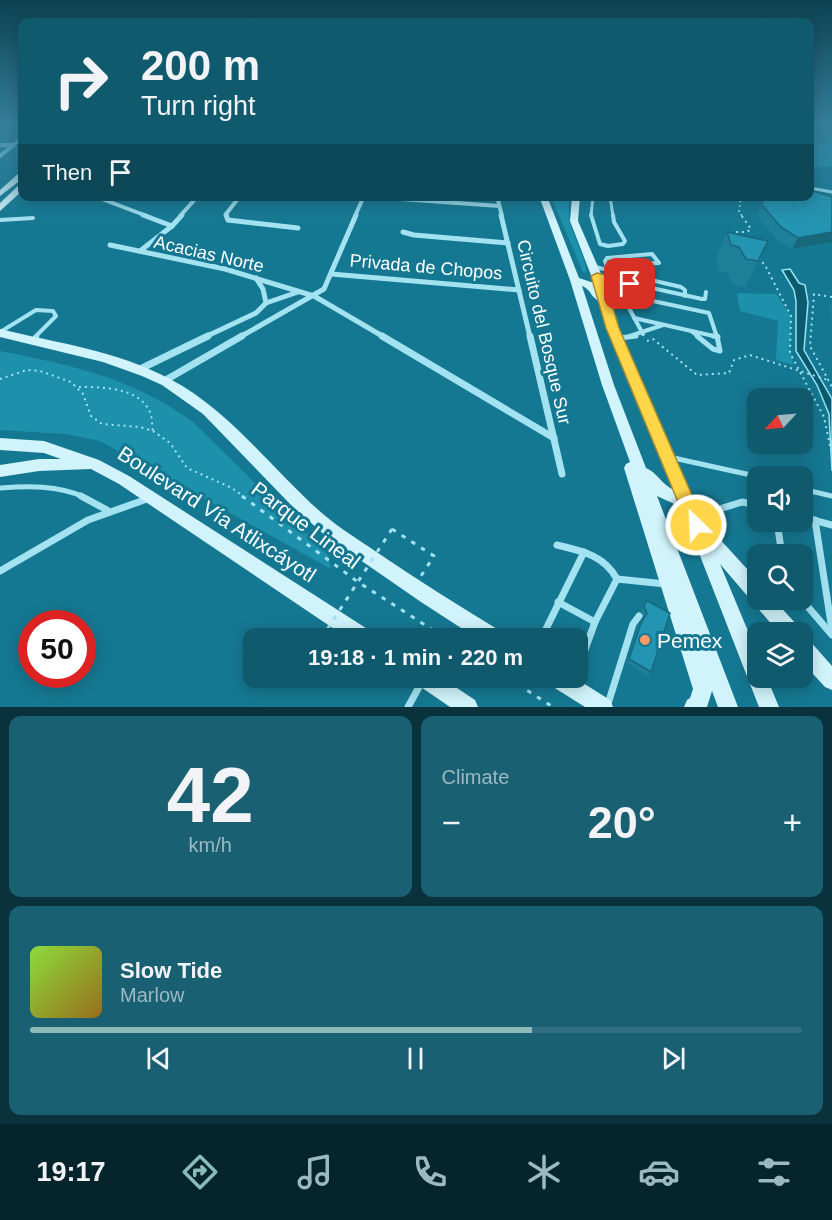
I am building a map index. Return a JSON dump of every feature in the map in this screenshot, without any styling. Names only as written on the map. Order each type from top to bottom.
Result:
[{"type":"main road","points":[[0,194],[18,178]]},
{"type":"main road","points":[[0,208],[18,191]]},
{"type":"main road","points":[[545,201],[575,280],[618,411],[728,707]]},
{"type":"main road","points":[[576,201],[574,221],[599,271],[606,306],[617,338],[687,503],[769,707]]},
{"type":"main road","points":[[563,252],[573,271],[583,275],[599,271]]},
{"type":"main road","points":[[575,280],[590,285],[606,306]]},
{"type":"main road","points":[[0,333],[87,354],[138,370],[164,381],[193,398],[216,417],[317,520],[413,588],[477,628]]},
{"type":"main road","points":[[618,411],[624,446],[669,585],[677,621],[703,689],[698,705],[694,707]]},
{"type":"main road","name":"Boulevard Vía Atlixcáyotl","points":[[0,444],[44,447],[94,464],[153,498],[348,628]]},
{"type":"main road","points":[[632,449],[653,484],[672,498],[687,503]]},
{"type":"main road","points":[[0,471],[39,465],[94,464]]},
{"type":"main road","points":[[696,525],[747,583]]},
{"type":"main road","points":[[771,610],[781,622]]},
{"type":"main road","points":[[813,658],[832,680]]},
{"type":"main road","points":[[439,688],[468,707]]},
{"type":"main road","points":[[582,688],[605,707]]},
{"type":"street","points":[[107,201],[172,226]]},
{"type":"street","name":"Acacias Norte","points":[[140,251],[172,226],[194,201]]},
{"type":"street","points":[[236,201],[226,214],[228,220],[298,228]]},
{"type":"street","points":[[164,381],[324,289],[362,201]]},
{"type":"street","points":[[424,201],[499,206]]},
{"type":"street","name":"Circuito del Bosque Sur","points":[[498,201],[562,474]]},
{"type":"street","points":[[402,232],[508,243]]},
{"type":"street","points":[[110,245],[140,251]]},
{"type":"street","name":"Acacias Norte","points":[[140,251],[225,268],[314,296],[554,438]]},
{"type":"street","name":"Privada de Chopos","points":[[331,274],[519,290]]},
{"type":"street","points":[[256,278],[263,289],[266,303]]},
{"type":"street","points":[[138,370],[256,313],[266,303],[299,291]]},
{"type":"street","points":[[256,313],[269,322]]},
{"type":"lane","points":[[814,189],[832,192]]},
{"type":"lane","points":[[592,201],[591,216],[600,244],[608,246],[623,244],[625,241],[614,222],[611,201]]},
{"type":"lane","points":[[0,220],[33,219]]},
{"type":"lane","points":[[599,271],[605,259],[620,256],[652,254],[658,263],[653,265],[628,262],[620,256]]},
{"type":"lane","points":[[599,271],[611,280],[685,296],[704,299],[706,292]]},
{"type":"lane","points":[[599,271],[611,280]]},
{"type":"lane","points":[[599,271],[681,287],[684,289],[685,296]]},
{"type":"lane","points":[[644,334],[623,297],[625,295],[709,313],[721,349],[717,351],[691,331]]},
{"type":"lane","points":[[0,333],[36,310],[53,311],[56,316],[31,342]]},
{"type":"lane","points":[[634,318],[718,337]]},
{"type":"lane","points":[[617,338],[634,337],[664,325]]},
{"type":"lane","points":[[667,456],[747,474]]},
{"type":"lane","points":[[0,488],[34,486],[63,488],[86,496],[107,510]]},
{"type":"lane","points":[[813,492],[832,496]]},
{"type":"lane","points":[[0,571],[69,529],[107,510],[153,498]]},
{"type":"lane","points":[[687,503],[716,510],[741,502],[747,503]]},
{"type":"lane","points":[[832,525],[815,520],[828,584],[832,630]]},
{"type":"lane","points":[[557,545],[600,558],[613,568],[617,579],[588,638]]},
{"type":"lane","points":[[546,628],[584,552]]},
{"type":"lane","points":[[617,579],[669,585]]},
{"type":"lane","points":[[558,602],[595,622]]},
{"type":"lane","points":[[811,610],[832,635]]},
{"type":"lane","points":[[605,707],[633,624],[639,616]]},
{"type":"lane","points":[[408,707],[418,688]]},
{"type":"path","points":[[731,236],[733,232],[747,232],[751,229],[739,212],[741,201]]},
{"type":"path","points":[[751,251],[765,265],[791,316],[790,353],[824,417],[832,455]]},
{"type":"path","points":[[832,297],[814,294],[810,346],[832,387]]},
{"type":"path","points":[[645,341],[653,339],[697,375],[729,373],[734,360],[750,355],[828,380]]},
{"type":"path","points":[[0,379],[27,370],[40,371],[78,387],[104,386],[116,389],[141,401],[150,411],[153,431],[140,427],[102,424],[91,416],[78,387]]},
{"type":"path","name":"Parque Lineal","points":[[153,431],[170,443],[186,468],[232,488],[358,582],[430,628]]},
{"type":"path","points":[[328,628],[392,530],[434,556],[413,588]]},
{"type":"path","points":[[524,688],[553,707]]},
{"type":"shaded area","points":[[814,157],[832,157],[832,166],[814,168]]},
{"type":"shaded area","points":[[553,201],[570,201],[571,227],[587,273],[583,272]]},
{"type":"shaded area","points":[[790,269],[799,283],[805,285],[808,302],[804,350],[832,399],[832,471],[829,414],[817,385],[796,351],[796,301],[794,290],[782,270]]},
{"type":"shaded area","points":[[737,293],[776,294],[791,316],[790,349],[793,365],[776,360],[778,321],[740,311]]},
{"type":"shaded area","points":[[0,351],[101,375],[148,394],[193,422],[328,555],[331,569],[100,441],[66,434],[0,430]]},
{"type":"building","points":[[814,191],[832,197],[832,232],[798,238],[781,227],[762,205],[763,201],[814,201]]},
{"type":"building","points":[[727,232],[768,241],[758,261],[746,259],[739,247],[731,245]]},
{"type":"building","name":"Pemex","points":[[646,600],[670,613],[651,672],[629,659],[641,623],[647,613],[644,607]]},
{"type":"place","name":"Pemex","points":[[645,640]]},
{"type":"route","points":[[630,284],[597,276],[613,328],[696,525]]}]
